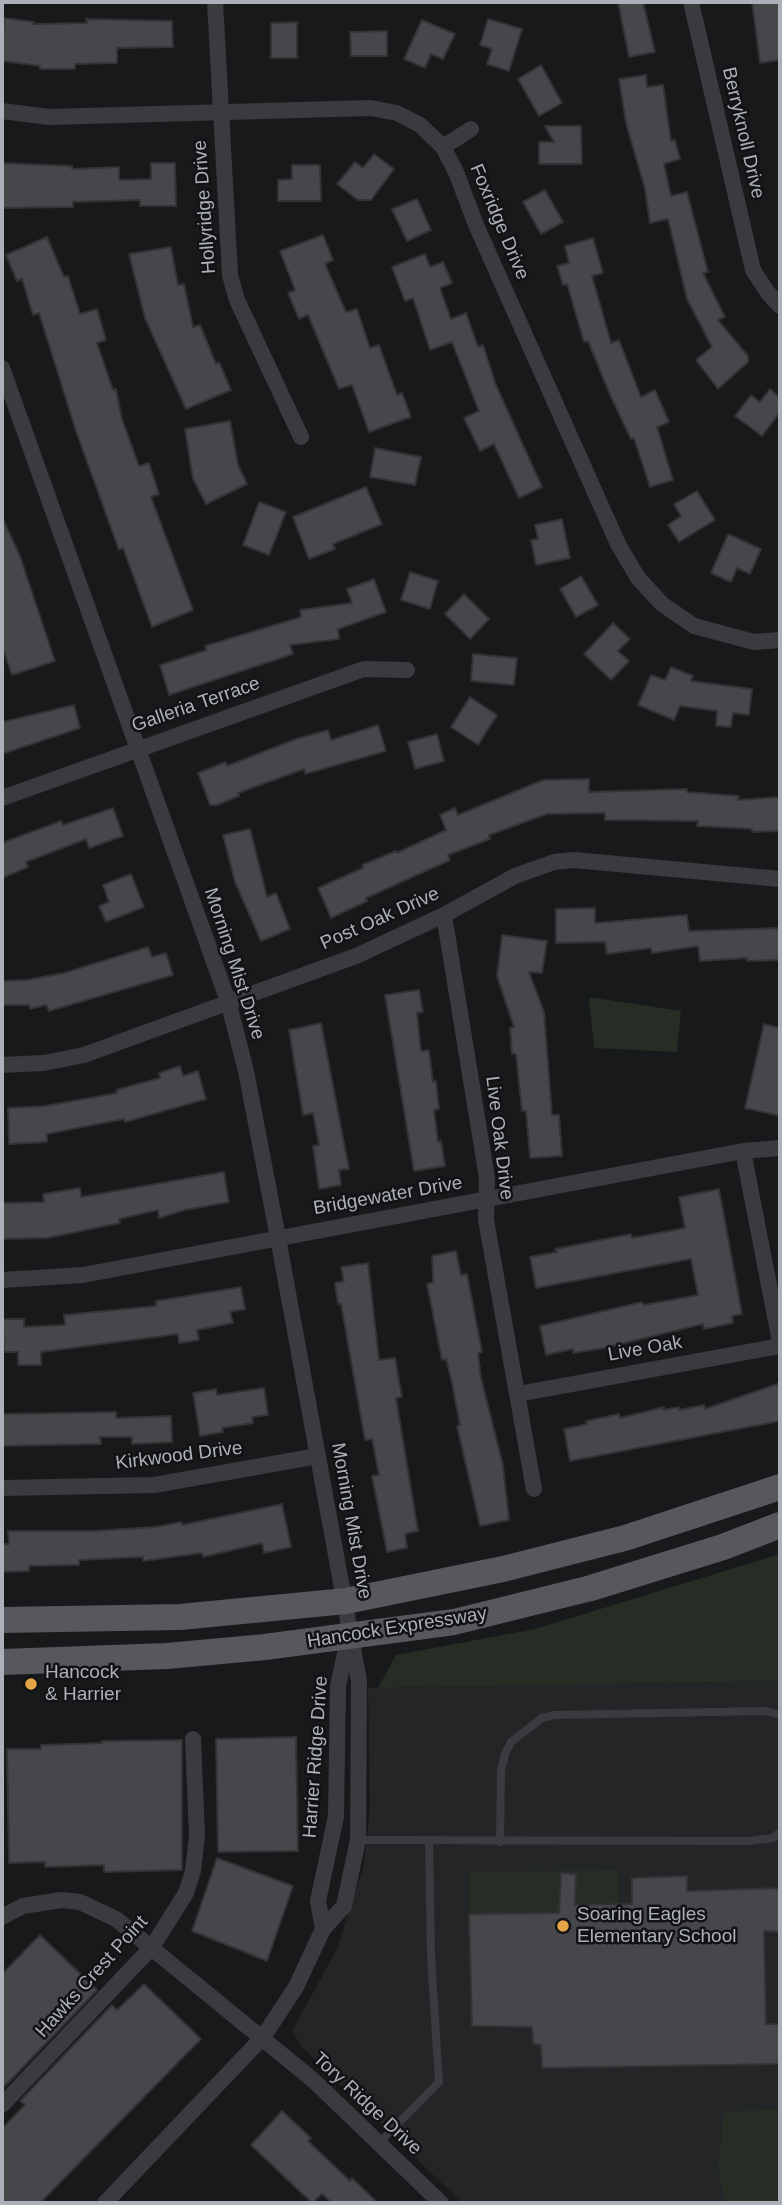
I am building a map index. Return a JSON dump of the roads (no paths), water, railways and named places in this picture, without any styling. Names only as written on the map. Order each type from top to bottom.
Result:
[{"type":"main road","name":"Hancock Expressway","points":[[2,1620],[180,1617],[346,1601],[503,1569],[625,1538],[780,1486]]},
{"type":"main road","name":"Hancock Expressway","points":[[2,1662],[167,1656],[349,1637],[454,1622],[510,1609],[723,1547],[780,1525]]},
{"type":"street","name":"Hollyridge Drive","points":[[215,2],[230,275],[237,300],[301,437]]},
{"type":"street","name":"Berryknoll Drive","points":[[691,2],[753,270],[780,306]]},
{"type":"street","name":"Foxridge Drive","points":[[2,111],[49,117],[371,108],[397,113],[420,125],[443,147],[618,544],[638,578],[662,604],[694,626],[754,642],[780,640]]},
{"type":"street","points":[[443,147],[471,129]]},
{"type":"street","name":"Morning Mist Drive","points":[[2,368],[228,1001],[246,1071],[278,1238],[346,1601],[349,1637]]},
{"type":"street","name":"Galleria Terrace","points":[[2,798],[136,748],[364,669],[407,670]]},
{"type":"street","name":"Post Oak Drive","points":[[2,1065],[44,1063],[84,1055],[356,956],[444,915],[515,876],[545,865],[573,860],[780,879]]},
{"type":"street","name":"Live Oak Drive","points":[[444,915],[489,1198],[486,1220],[534,1489]]},
{"type":"street","name":"Bridgewater Drive","points":[[2,1280],[83,1275],[743,1151],[780,1148]]},
{"type":"street","name":"Live Oak","points":[[518,1394],[780,1344],[743,1151]]},
{"type":"street","name":"Kirkwood Drive","points":[[2,1488],[154,1485],[318,1456]]},
{"type":"street","name":"Harrier Ridge Drive","points":[[105,2203],[263,2037],[296,1987],[323,1929],[344,1906],[358,1840],[359,1681],[349,1637]]},
{"type":"street","name":"Harrier Ridge Drive","points":[[323,1929],[318,1901],[336,1816],[338,1686],[349,1637]]},
{"type":"street","name":"Hawks Crest Point","points":[[2,2105],[152,1947],[186,1893],[193,1871],[197,1835],[193,1739]]},
{"type":"street","name":"Tory Ridge Drive","points":[[4,1910],[41,1901],[80,1902],[116,1919],[263,2037],[441,2203]]},
{"type":"lane","points":[[500,1842],[501,1771],[505,1754],[511,1742],[542,1718],[554,1715],[766,1711],[780,1715]]},
{"type":"lane","points":[[358,1840],[759,1841],[779,1835]]},
{"type":"lane","points":[[379,2143],[439,2082],[431,1956],[429,1841]]},
{"type":"place","name":"Hancock & Harrier","points":[[31,1684]]},
{"type":"place","name":"Soaring Eagles Elementary School","points":[[563,1926]]}]
